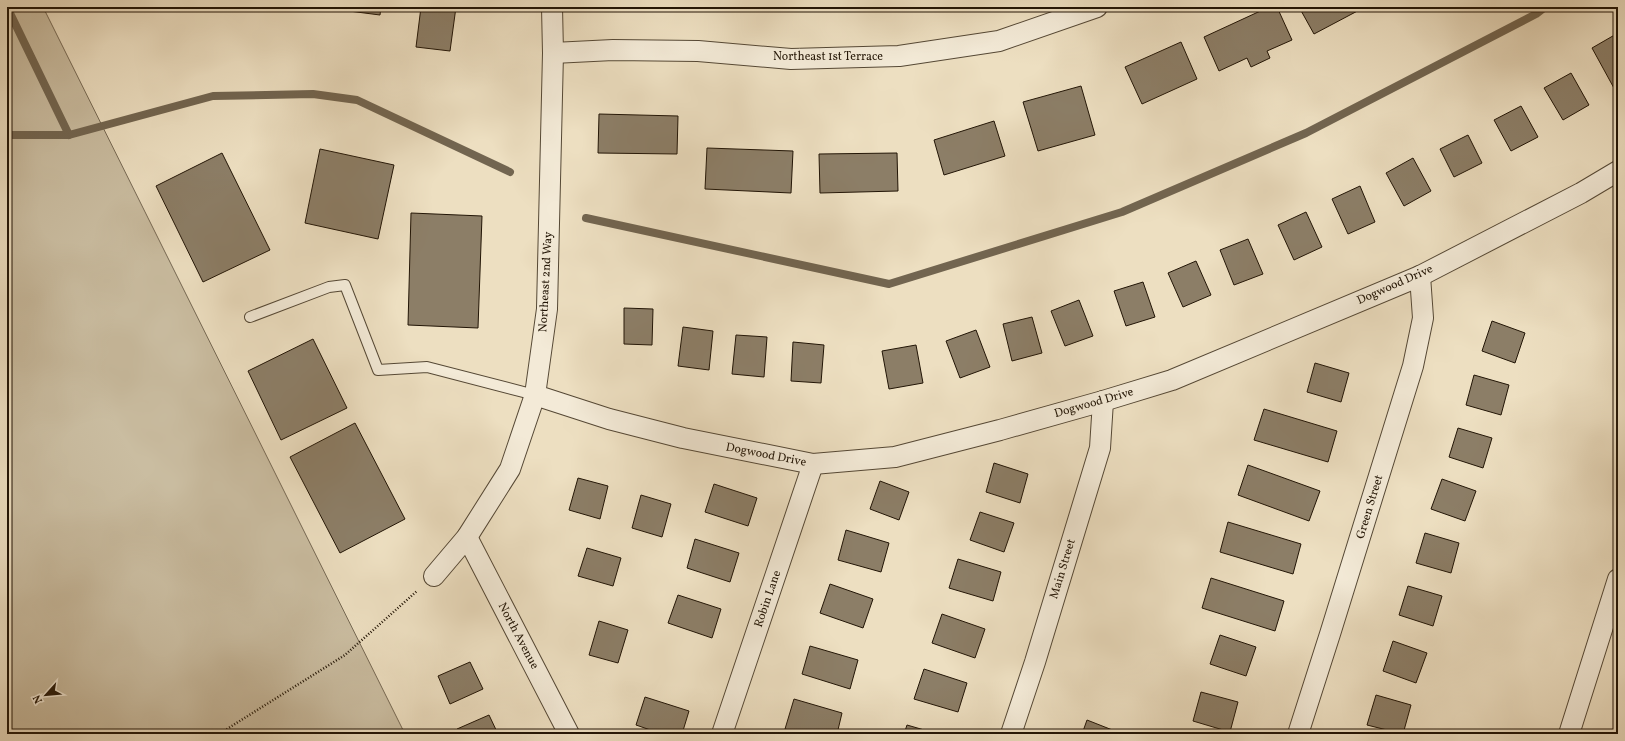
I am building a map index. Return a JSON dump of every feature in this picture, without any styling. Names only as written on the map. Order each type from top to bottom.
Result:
[{"type":"street","name":"Northeast 2nd Way","points":[[428,581],[467,537],[510,469],[535,395],[547,310],[553,53],[552,7]]},
{"type":"street","name":"Northeast 1st Terrace","points":[[553,53],[613,50],[698,51],[791,59],[899,56],[999,41],[1097,7]]},
{"type":"street","name":"Dogwood Drive","points":[[535,395],[609,419],[683,438],[813,464],[894,457],[1000,430],[1172,380],[1420,276],[1581,192],[1618,171]]},
{"type":"street","name":"Green Street","points":[[1298,734],[1414,366],[1423,318],[1420,276]]},
{"type":"street","name":"Main Street","points":[[1011,734],[1035,662],[1100,448],[1103,401]]},
{"type":"street","name":"Robin Lane","points":[[722,734],[813,464]]},
{"type":"street","name":"North Avenue","points":[[467,537],[569,734]]},
{"type":"street","points":[[1569,734],[1618,579]]},
{"type":"lane","points":[[250,317],[329,287],[346,285],[378,370],[427,367],[535,395]]},
{"type":"path","points":[[219,734],[345,655],[428,581]]},
{"type":"shaded area","points":[[7,7],[43,7],[405,734],[7,734]]},
{"type":"building","points":[[271,7],[290,7],[290,9]]},
{"type":"building","points":[[318,7],[381,7],[380,15]]},
{"type":"building","points":[[421,7],[456,7],[450,51],[416,47]]},
{"type":"building","points":[[1269,7],[1277,7],[1292,40],[1267,51],[1270,58],[1251,67],[1247,58],[1219,71],[1204,37]]},
{"type":"building","points":[[1299,7],[1365,7],[1314,34]]},
{"type":"building","points":[[1618,33],[1618,88],[1615,90],[1592,48]]},
{"type":"building","points":[[1181,42],[1197,79],[1142,104],[1125,67]]},
{"type":"building","points":[[1571,73],[1589,105],[1563,120],[1544,88]]},
{"type":"building","points":[[1081,86],[1095,135],[1038,151],[1023,102]]},
{"type":"building","points":[[1521,106],[1538,137],[1511,151],[1494,120]]},
{"type":"building","points":[[599,114],[678,116],[677,154],[598,153]]},
{"type":"building","points":[[994,121],[1005,156],[944,175],[934,140]]},
{"type":"building","points":[[1468,135],[1482,163],[1454,177],[1440,149]]},
{"type":"building","points":[[707,148],[793,151],[791,193],[705,189]]},
{"type":"building","points":[[320,149],[394,165],[378,239],[305,223]]},
{"type":"building","points":[[222,153],[270,250],[203,282],[156,186]]},
{"type":"building","points":[[897,153],[898,191],[820,193],[819,154]]},
{"type":"building","points":[[1413,158],[1431,191],[1404,206],[1386,173]]},
{"type":"building","points":[[1360,186],[1375,222],[1348,234],[1332,199]]},
{"type":"building","points":[[1306,212],[1322,247],[1294,260],[1278,225]]},
{"type":"building","points":[[411,213],[482,216],[478,328],[408,325]]},
{"type":"building","points":[[1248,239],[1263,274],[1234,285],[1220,250]]},
{"type":"building","points":[[1196,261],[1211,295],[1183,307],[1168,273]]},
{"type":"building","points":[[1143,282],[1155,317],[1126,326],[1114,291]]},
{"type":"building","points":[[1079,300],[1093,336],[1065,346],[1051,311]]},
{"type":"building","points":[[624,308],[653,309],[652,345],[624,344]]},
{"type":"building","points":[[1032,317],[1042,353],[1012,361],[1003,324]]},
{"type":"building","points":[[1492,321],[1525,333],[1515,363],[1482,351]]},
{"type":"building","points":[[683,327],[713,331],[709,370],[678,366]]},
{"type":"building","points":[[976,330],[990,367],[960,378],[946,341]]},
{"type":"building","points":[[736,335],[767,337],[764,377],[732,374]]},
{"type":"building","points":[[313,339],[347,408],[281,440],[248,371]]},
{"type":"building","points":[[793,342],[824,345],[821,383],[791,381]]},
{"type":"building","points":[[916,345],[923,383],[889,389],[882,351]]},
{"type":"building","points":[[1315,363],[1349,373],[1341,402],[1307,392]]},
{"type":"building","points":[[1474,375],[1509,385],[1501,415],[1466,405]]},
{"type":"building","points":[[1264,409],[1337,431],[1328,462],[1254,440]]},
{"type":"building","points":[[355,423],[405,519],[340,553],[290,457]]},
{"type":"building","points":[[1458,428],[1492,438],[1483,468],[1449,457]]},
{"type":"building","points":[[994,463],[1028,474],[1020,503],[986,492]]},
{"type":"building","points":[[1248,465],[1320,491],[1309,521],[1238,495]]},
{"type":"building","points":[[578,478],[608,486],[600,519],[569,510]]},
{"type":"building","points":[[1442,479],[1476,491],[1465,521],[1431,509]]},
{"type":"building","points":[[880,481],[909,492],[899,520],[870,509]]},
{"type":"building","points":[[714,484],[757,498],[748,526],[705,512]]},
{"type":"building","points":[[641,495],[671,504],[662,537],[632,528]]},
{"type":"building","points":[[980,512],[1014,523],[1004,552],[970,540]]},
{"type":"building","points":[[1228,522],[1301,544],[1293,574],[1220,552]]},
{"type":"building","points":[[846,530],[889,543],[881,572],[838,560]]},
{"type":"building","points":[[1425,533],[1459,543],[1451,573],[1416,563]]},
{"type":"building","points":[[695,539],[739,553],[730,582],[687,568]]},
{"type":"building","points":[[587,548],[621,558],[613,586],[578,576]]},
{"type":"building","points":[[958,559],[1001,572],[993,601],[949,588]]},
{"type":"building","points":[[1211,578],[1284,601],[1275,631],[1202,608]]},
{"type":"building","points":[[830,584],[873,599],[863,628],[820,613]]},
{"type":"building","points":[[1408,586],[1442,596],[1433,626],[1399,615]]},
{"type":"building","points":[[678,595],[721,609],[712,638],[668,623]]},
{"type":"building","points":[[942,614],[985,629],[975,658],[932,643]]},
{"type":"building","points":[[599,621],[628,630],[618,663],[589,655]]},
{"type":"building","points":[[1220,635],[1256,647],[1246,676],[1210,664]]},
{"type":"building","points":[[1393,641],[1427,653],[1416,683],[1383,671]]},
{"type":"building","points":[[810,646],[858,660],[850,689],[802,674]]},
{"type":"building","points":[[470,662],[483,689],[450,704],[438,676]]},
{"type":"building","points":[[924,669],[967,683],[958,712],[914,699]]},
{"type":"building","points":[[1201,692],[1238,702],[1230,732],[1193,721]]},
{"type":"building","points":[[1376,695],[1411,705],[1403,734],[1367,725]]},
{"type":"building","points":[[645,697],[689,711],[682,734],[662,734],[636,725]]},
{"type":"building","points":[[794,699],[842,713],[837,734],[804,734],[785,729]]},
{"type":"building","points":[[489,715],[498,734],[459,734],[457,729]]},
{"type":"building","points":[[1087,720],[1120,733],[1120,734],[1082,734]]},
{"type":"building","points":[[907,725],[938,734],[904,734]]},
{"type":"waterway","points":[[7,7],[69,135]]},
{"type":"waterway","points":[[586,218],[889,284],[1122,212],[1306,133],[1536,14],[1545,7]]},
{"type":"waterway","points":[[7,135],[69,135],[213,96],[313,94],[357,100],[510,172]]}]
